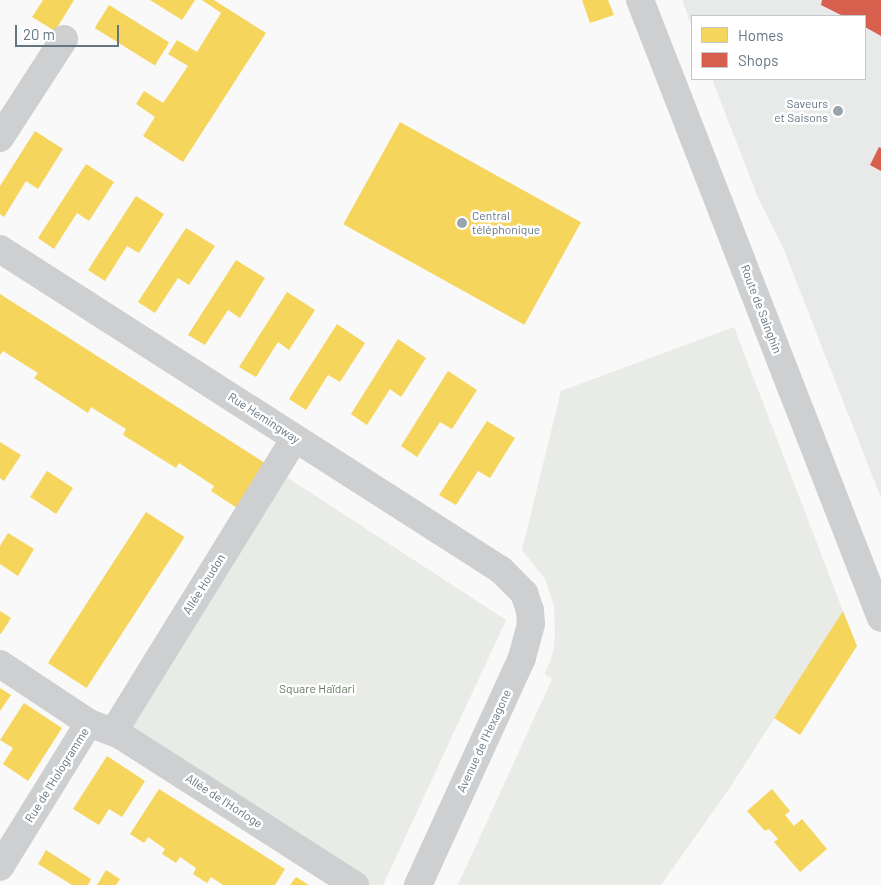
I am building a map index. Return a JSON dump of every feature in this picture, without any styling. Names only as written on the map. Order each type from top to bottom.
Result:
[{"type":"street","name":"Route de Sainghin","points":[[640,0],[881,618]]},
{"type":"street","points":[[0,138],[64,39]]},
{"type":"street","name":"Rue Hemingway","points":[[0,249],[501,570],[524,593]]},
{"type":"street","name":"Allée Houdon","points":[[102,727],[295,438]]},
{"type":"street","name":"Avenue de l'Hexagone","points":[[418,885],[522,658],[531,624],[530,610],[524,593]]},
{"type":"street","name":"Rue de l'Hologramme","points":[[0,664],[102,727],[0,867]]},
{"type":"street","name":"Allée de l'Horloge","points":[[102,727],[355,885]]},
{"type":"shaded area","points":[[682,0],[881,0],[881,498],[784,250],[757,195],[712,80],[866,80],[866,15],[691,15],[691,24]]},
{"type":"green space","points":[[734,327],[843,611],[729,789],[661,885],[458,885],[552,679],[545,674],[553,653],[555,636],[554,606],[545,579],[522,550],[561,391]]},
{"type":"green space","name":"Square Haïdari","points":[[285,476],[506,620],[383,885],[355,885],[120,735]]},
{"type":"building: Homes","points":[[43,0],[74,0],[55,31],[32,17]]},
{"type":"building: Homes","points":[[150,0],[195,0],[182,20]]},
{"type":"building: Homes","points":[[202,0],[214,0],[266,33],[183,162],[143,136],[155,117],[136,104],[144,91],[163,103],[188,66],[168,54],[177,40],[197,52],[221,13]]},
{"type":"building: Homes","points":[[582,0],[608,0],[614,15],[590,23]]},
{"type":"building: Homes","points":[[109,5],[169,43],[155,66],[95,28]]},
{"type":"building: Homes","name":"Central téléphonique","points":[[400,122],[581,222],[524,325],[343,224]]},
{"type":"building: Homes","points":[[35,131],[63,149],[38,189],[26,181],[4,217],[0,214],[0,186]]},
{"type":"building: Homes","points":[[86,164],[114,182],[89,221],[77,213],[54,249],[38,238]]},
{"type":"building: Homes","points":[[136,196],[164,214],[139,253],[127,246],[105,281],[88,270]]},
{"type":"building: Homes","points":[[186,228],[215,246],[189,285],[178,278],[155,313],[138,302]]},
{"type":"building: Homes","points":[[236,260],[265,278],[240,318],[228,310],[205,345],[188,335]]},
{"type":"building: Homes","points":[[287,292],[315,310],[289,350],[278,342],[256,377],[239,367]]},
{"type":"building: Homes","points":[[0,294],[265,463],[237,508],[211,491],[214,486],[179,463],[176,468],[123,435],[126,429],[91,407],[88,413],[34,378],[38,373],[3,351],[0,355]]},
{"type":"building: Homes","points":[[337,324],[365,343],[340,382],[328,375],[306,410],[289,399]]},
{"type":"building: Homes","points":[[398,339],[426,358],[401,397],[390,389],[367,425],[351,414]]},
{"type":"building: Homes","points":[[448,371],[477,390],[452,429],[440,422],[417,457],[401,446]]},
{"type":"building: Homes","points":[[487,421],[515,438],[490,478],[478,471],[456,505],[439,495]]},
{"type":"building: Homes","points":[[0,442],[21,455],[4,481],[0,478]]},
{"type":"building: Homes","points":[[47,471],[73,488],[56,514],[30,497]]},
{"type":"building: Homes","points":[[146,512],[185,537],[87,688],[48,663]]},
{"type":"building: Homes","points":[[8,533],[34,549],[18,576],[0,564],[0,546]]},
{"type":"building: Homes","points":[[0,611],[11,618],[1,634],[0,633]]},
{"type":"building: Homes","points":[[843,611],[857,646],[800,735],[774,718]]},
{"type":"building: Homes","points":[[0,688],[11,695],[0,711]]},
{"type":"building: Homes","points":[[24,703],[62,728],[28,781],[3,764],[13,748],[0,740]]},
{"type":"building: Homes","points":[[107,756],[145,781],[122,817],[109,809],[99,825],[73,809]]},
{"type":"building: Homes","points":[[159,789],[285,869],[275,885],[223,885],[211,877],[207,883],[193,874],[196,868],[180,857],[176,863],[162,854],[165,849],[148,837],[144,843],[130,834]]},
{"type":"building: Homes","points":[[772,789],[790,811],[785,815],[794,826],[802,819],[827,849],[800,872],[774,842],[778,839],[769,829],[765,831],[747,811]]},
{"type":"building: Homes","points":[[46,850],[91,879],[88,885],[72,885],[38,864]]},
{"type":"building: Homes","points":[[106,870],[120,879],[116,885],[97,885]]},
{"type":"building: Homes","points":[[296,877],[309,885],[290,885]]},
{"type":"building: Shops","points":[[822,0],[881,0],[881,36],[866,28],[866,15],[841,15],[821,5]]},
{"type":"building: Shops","points":[[879,147],[881,148],[881,171],[870,165]]},
{"type":"place","name":"Saveurs et Saisons","points":[[838,111]]},
{"type":"place","name":"Central téléphonique","points":[[462,223]]}]
